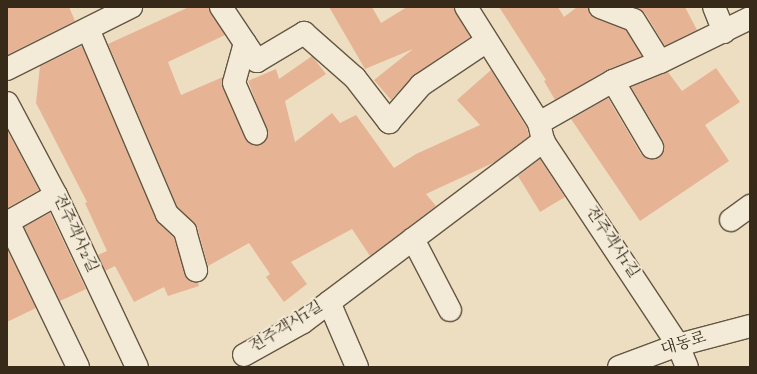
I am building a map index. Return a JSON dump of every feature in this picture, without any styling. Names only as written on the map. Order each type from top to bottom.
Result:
[{"type":"street","points":[[7,69],[130,7]]},
{"type":"street","points":[[221,7],[257,61],[304,33],[355,78],[388,122],[420,85],[487,42]]},
{"type":"street","name":"전주객사1길","points":[[466,7],[541,132],[678,345],[688,367]]},
{"type":"street","points":[[600,7],[634,20],[660,62]]},
{"type":"street","points":[[714,7],[724,32]]},
{"type":"street","points":[[541,132],[613,81],[660,62],[750,18]]},
{"type":"street","points":[[88,28],[167,214],[185,231],[196,270]]},
{"type":"street","points":[[245,43],[234,83],[256,133]]},
{"type":"street","points":[[613,81],[652,147]]},
{"type":"street","name":"전주객사2길","points":[[7,103],[56,195],[137,367]]},
{"type":"street","name":"전주객사1길","points":[[244,355],[303,322],[413,239],[541,132]]},
{"type":"street","points":[[56,195],[8,222],[78,367]]},
{"type":"street","points":[[731,220],[750,206]]},
{"type":"street","points":[[413,239],[450,310]]},
{"type":"street","name":"전주객사1길","points":[[329,302],[357,367]]},
{"type":"street","name":"대동로","points":[[619,367],[678,345],[750,326]]},
{"type":"building","points":[[7,7],[69,7],[75,21],[7,55]]},
{"type":"building","points":[[189,7],[209,7],[225,35],[168,62],[181,95],[223,77],[223,88],[245,138],[254,145],[261,144],[268,134],[248,81],[276,69],[279,79],[312,56],[326,74],[285,101],[295,142],[332,113],[340,123],[356,115],[394,168],[416,154],[480,125],[457,100],[491,70],[527,128],[529,136],[495,162],[426,194],[436,206],[370,256],[352,229],[291,262],[307,284],[284,302],[266,277],[270,274],[249,243],[208,266],[197,227],[177,207],[108,44]]},
{"type":"building","points":[[329,7],[372,7],[381,23],[407,7],[454,7],[470,37],[414,75],[391,100],[374,80],[413,49],[365,69]]},
{"type":"building","points":[[499,7],[558,7],[564,17],[577,7],[588,7],[590,15],[626,30],[642,56],[607,70],[555,100],[544,81],[546,80]]},
{"type":"building","points":[[635,7],[685,7],[697,30],[665,46],[645,13]]},
{"type":"building","points":[[82,46],[156,219],[174,238],[187,279],[198,282],[199,286],[168,296],[164,287],[134,302],[115,266],[105,271],[98,255],[107,251],[85,203],[87,202],[36,103],[40,66]]},
{"type":"building","points":[[716,68],[740,102],[705,125],[729,161],[640,221],[571,119],[608,98],[641,154],[646,158],[658,158],[663,153],[663,141],[631,87],[668,72],[682,91]]},
{"type":"building","points":[[7,130],[39,190],[7,208]]},
{"type":"building","points":[[540,159],[565,197],[540,212],[518,176]]},
{"type":"building","points":[[50,213],[86,289],[60,301],[24,227]]},
{"type":"building","points":[[7,249],[36,308],[7,322]]}]
